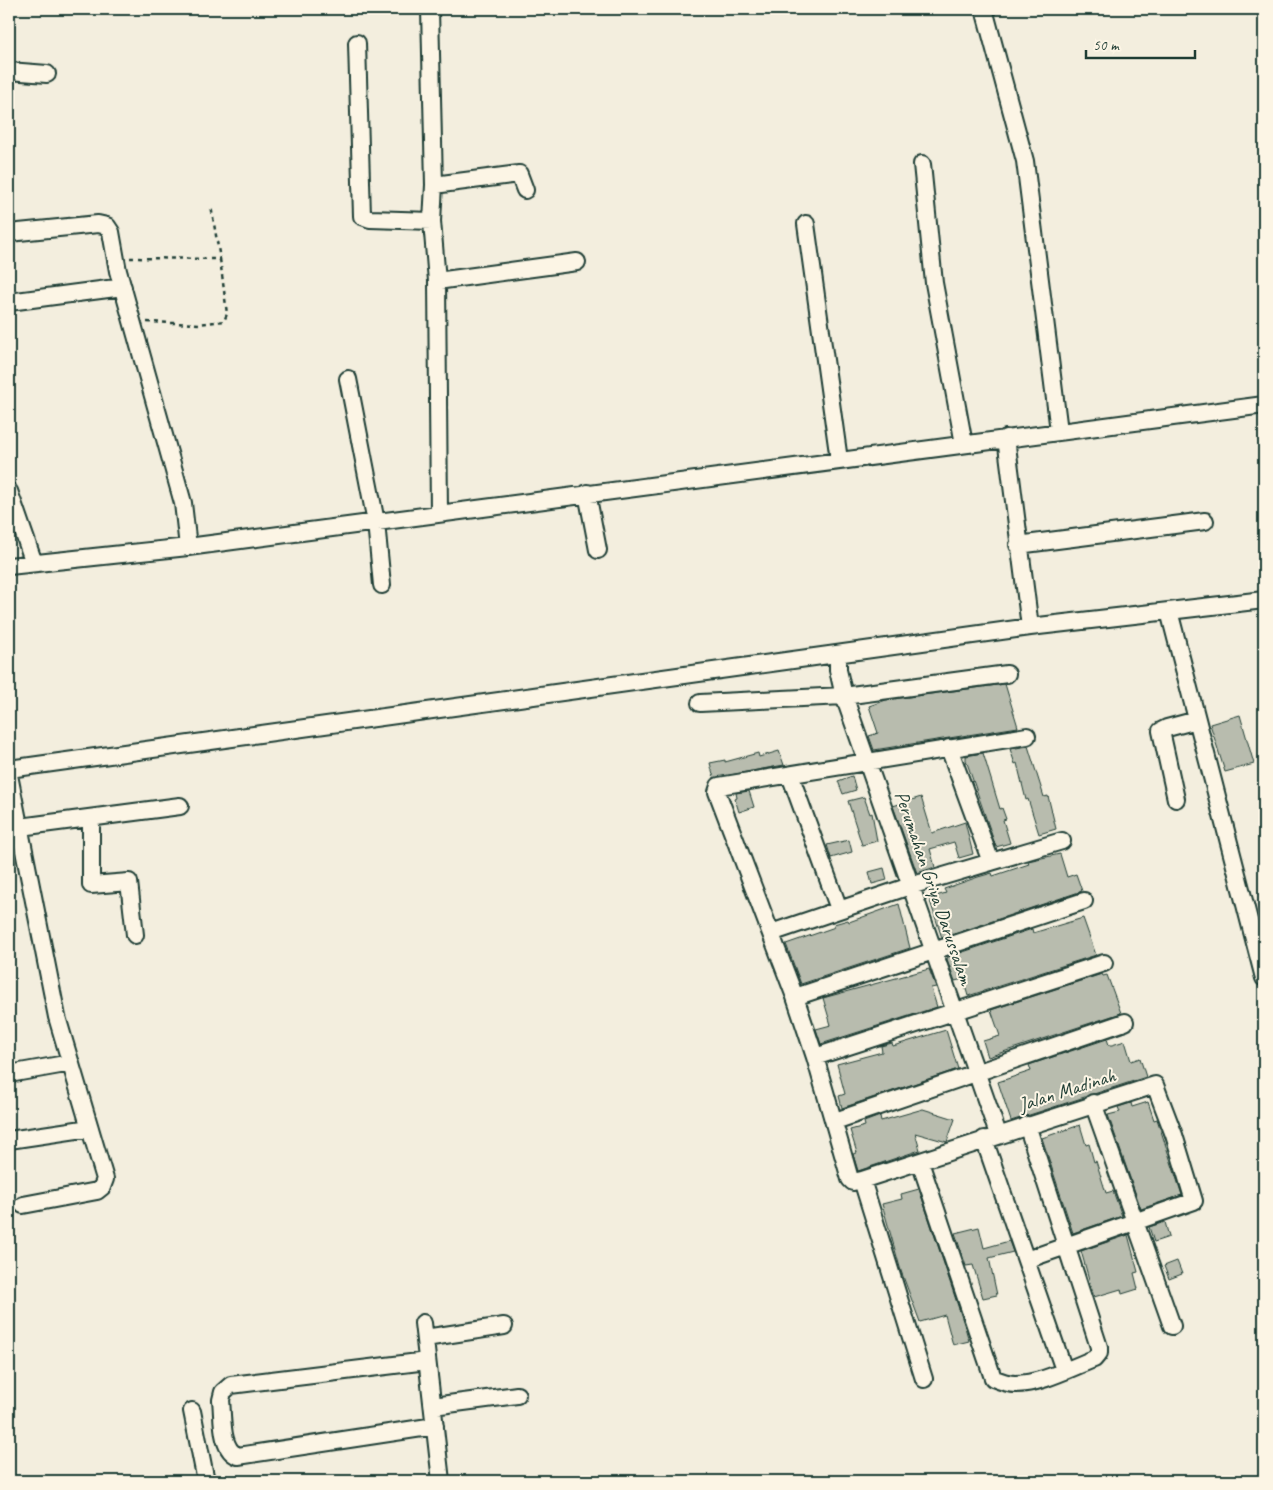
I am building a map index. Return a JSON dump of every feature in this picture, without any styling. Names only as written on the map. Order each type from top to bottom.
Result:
[{"type":"street","points":[[430,9],[434,185],[432,221],[436,281],[439,514]]},
{"type":"street","points":[[984,9],[1025,161],[1059,432]]},
{"type":"street","points":[[357,43],[362,216],[370,219],[432,221]]},
{"type":"street","points":[[9,71],[47,74]]},
{"type":"street","points":[[922,164],[934,283],[964,444]]},
{"type":"street","points":[[434,185],[519,174],[525,190]]},
{"type":"street","points":[[806,224],[839,460]]},
{"type":"street","points":[[9,233],[103,225],[111,232],[123,288],[184,503],[188,547]]},
{"type":"street","points":[[436,281],[577,262]]},
{"type":"street","points":[[9,302],[123,288]]},
{"type":"street","points":[[348,378],[376,527],[382,585]]},
{"type":"street","points":[[9,566],[376,527],[439,514],[589,505],[839,460],[964,444],[1008,451],[1059,432],[1264,405]]},
{"type":"street","points":[[1008,451],[1018,544],[1030,627]]},
{"type":"street","points":[[9,491],[34,563]]},
{"type":"street","points":[[589,505],[598,550]]},
{"type":"street","points":[[1018,544],[1205,521]]},
{"type":"street","points":[[700,703],[840,676],[1030,627],[1264,600]]},
{"type":"street","points":[[1169,611],[1264,978]]},
{"type":"street","points":[[23,1205],[97,1191],[102,1188],[105,1178],[57,1017],[9,776],[840,676],[1007,674]]},
{"type":"street","name":"Perumahan Griya Darussalam","points":[[840,676],[867,762],[976,1072],[991,1137],[1026,1260],[1064,1370]]},
{"type":"street","points":[[1176,799],[1160,731],[1197,720]]},
{"type":"street","points":[[924,1379],[862,1180],[853,1182],[850,1180],[835,1121],[795,997],[716,789],[719,786],[1027,736]]},
{"type":"street","points":[[949,748],[991,862]]},
{"type":"street","points":[[790,775],[839,910]]},
{"type":"street","points":[[20,827],[180,806]]},
{"type":"street","points":[[92,818],[91,885],[129,882],[135,935]]},
{"type":"street","points":[[771,933],[910,886],[1062,841]]},
{"type":"street","points":[[795,997],[1084,901]]},
{"type":"street","points":[[815,1057],[1104,963]]},
{"type":"street","points":[[835,1121],[1125,1022]]},
{"type":"street","points":[[9,1074],[71,1063]]},
{"type":"street","name":"Jalan Madinah","points":[[862,1180],[1155,1084],[1194,1202],[1136,1222]]},
{"type":"street","points":[[1093,1103],[1172,1326]]},
{"type":"street","points":[[920,1162],[992,1378],[1005,1383],[1016,1384],[1064,1370],[1094,1359],[1099,1353],[1099,1347],[1065,1248],[1027,1125]]},
{"type":"street","points":[[9,1140],[90,1128]]},
{"type":"street","points":[[1026,1260],[1136,1222]]},
{"type":"street","points":[[441,1481],[424,1330],[504,1326]]},
{"type":"street","points":[[428,1361],[231,1385],[223,1392],[221,1400],[228,1450],[238,1456],[435,1426]]},
{"type":"street","points":[[432,1406],[517,1395]]},
{"type":"street","points":[[192,1411],[206,1481]]},
{"type":"path","points":[[133,322],[199,324],[224,320],[227,314],[211,206]]},
{"type":"path","points":[[116,258],[220,259]]},
{"type":"building","points":[[1005,684],[1018,727],[874,750],[869,736],[878,733],[869,706],[886,700]]},
{"type":"building","points":[[1240,715],[1254,764],[1225,772],[1210,724]]},
{"type":"building","points":[[1028,746],[1044,797],[1048,796],[1056,829],[1039,834],[1028,799],[1026,800],[1017,763],[1015,764],[1010,749]]},
{"type":"building","points":[[779,751],[784,765],[714,778],[710,763],[725,760],[725,762],[758,753],[759,757]]},
{"type":"building","points":[[983,753],[1000,809],[1002,808],[1006,819],[1003,820],[1010,843],[996,847],[966,760],[966,756]]},
{"type":"building","points":[[852,776],[856,790],[843,794],[838,781]]},
{"type":"building","points":[[749,791],[754,807],[739,812],[735,799],[737,798],[736,793]]},
{"type":"building","points":[[864,797],[870,814],[872,813],[877,841],[862,845],[848,801]]},
{"type":"building","points":[[921,797],[932,833],[965,822],[973,854],[959,858],[954,842],[930,849],[935,867],[917,873],[893,806]]},
{"type":"building","points":[[849,840],[852,852],[831,858],[827,845]]},
{"type":"building","points":[[1060,854],[1067,877],[1076,874],[1082,891],[942,938],[929,898],[946,893],[944,889],[978,877],[992,873],[993,876],[1029,864],[1028,861]]},
{"type":"building","points":[[884,868],[887,880],[872,884],[869,872]]},
{"type":"building","points":[[899,904],[910,948],[801,984],[786,944],[835,927],[834,924],[848,920],[849,922]]},
{"type":"building","points":[[1083,918],[1096,955],[968,996],[963,979],[955,981],[947,959],[948,957],[1032,929],[1033,933]]},
{"type":"building","points":[[929,969],[936,987],[931,988],[937,1007],[821,1044],[816,1029],[831,1025],[823,998]]},
{"type":"building","points":[[1102,974],[1103,976],[1107,975],[1121,1013],[988,1057],[983,1041],[1000,1036],[991,1010]]},
{"type":"building","points":[[946,1030],[958,1069],[842,1108],[839,1096],[845,1094],[837,1064],[882,1052],[881,1046],[892,1043],[893,1046]]},
{"type":"building","points":[[1107,1039],[1109,1045],[1125,1041],[1131,1061],[1140,1058],[1146,1077],[1011,1121],[998,1082],[1031,1071],[1029,1065]]},
{"type":"building","points":[[1148,1102],[1154,1120],[1157,1119],[1182,1195],[1141,1209],[1108,1115],[1120,1112],[1118,1107],[1131,1103],[1132,1107]]},
{"type":"building","points":[[923,1109],[955,1119],[947,1142],[915,1133],[920,1150],[858,1171],[853,1154],[857,1153],[850,1130],[865,1126],[864,1122],[880,1116],[881,1121]]},
{"type":"building","points":[[1080,1125],[1086,1145],[1089,1144],[1094,1162],[1096,1161],[1106,1193],[1113,1191],[1122,1216],[1073,1233],[1042,1138]]},
{"type":"building","points":[[919,1189],[969,1341],[953,1345],[945,1315],[920,1322],[901,1271],[882,1204],[902,1199],[901,1194]]},
{"type":"building","points":[[1165,1222],[1169,1237],[1154,1242],[1149,1227]]},
{"type":"building","points":[[979,1227],[984,1248],[1009,1241],[1013,1252],[989,1258],[997,1295],[983,1298],[973,1265],[966,1266],[955,1233]]},
{"type":"building","points":[[1128,1235],[1138,1272],[1134,1273],[1138,1289],[1122,1294],[1121,1289],[1094,1297],[1081,1251]]},
{"type":"building","points":[[1177,1261],[1182,1274],[1169,1279],[1164,1266]]}]
